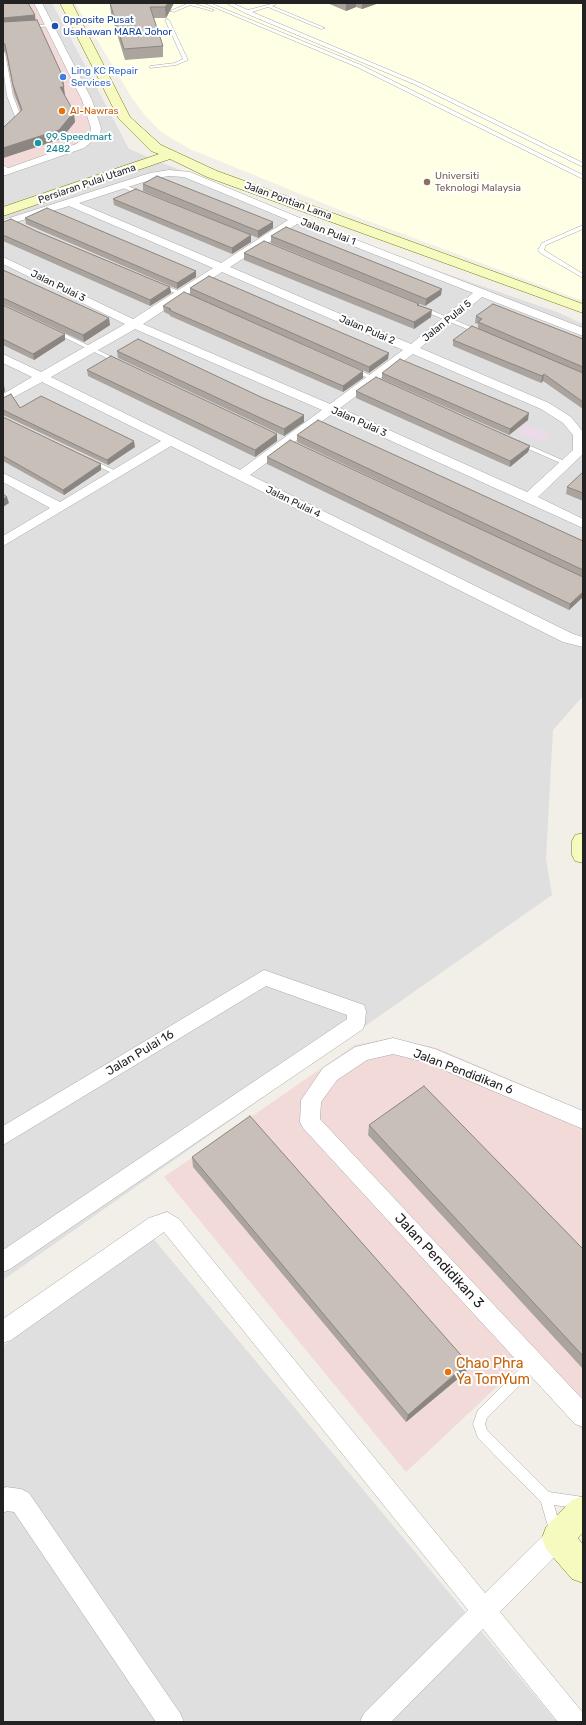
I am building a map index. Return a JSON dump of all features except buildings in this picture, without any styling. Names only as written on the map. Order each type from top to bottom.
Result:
[{"type":"street","points":[[5,170],[80,146],[95,135],[96,128],[87,100],[78,87],[38,3]]},
{"type":"street","name":"Jalan Pontian Lama","points":[[67,3],[125,119],[156,148],[212,174],[583,309]]},
{"type":"street","points":[[118,167],[138,145],[125,119]]},
{"type":"street","name":"Persiaran Pulai Utama","points":[[9,220],[156,148]]},
{"type":"street","name":"Persiaran Pulai Utama","points":[[3,199],[118,167],[170,155]]},
{"type":"street","points":[[118,167],[164,164],[187,167],[212,174]]},
{"type":"street","name":"Jalan Pulai 1","points":[[9,220],[70,203],[154,175],[169,173],[186,174],[296,220],[583,332]]},
{"type":"street","name":"Jalan Pulai 2","points":[[70,203],[545,406],[567,420],[579,435],[579,451],[567,464],[529,498]]},
{"type":"street","points":[[3,399],[134,324],[296,220]]},
{"type":"street","name":"Jalan Pulai 3","points":[[3,260],[134,324],[331,409],[529,498],[583,524]]},
{"type":"street","name":"Jalan Pulai 5","points":[[241,476],[412,349],[481,292]]},
{"type":"street","name":"Jalan Pulai 4","points":[[3,358],[568,638],[583,642]]},
{"type":"street","points":[[3,542],[171,441]]},
{"type":"street","points":[[3,477],[59,507]]},
{"type":"street","points":[[583,841],[583,855]]},
{"type":"street","name":"Jalan Pulai 16","points":[[3,1136],[264,978],[357,1012],[356,1023],[3,1262]]},
{"type":"street","name":"Jalan Pendidikan 6","points":[[311,1100],[330,1074],[355,1057],[362,1053],[393,1046],[428,1055],[583,1120]]},
{"type":"street","name":"Jalan Pendidikan 3","points":[[311,1100],[310,1122],[583,1416]]},
{"type":"street","points":[[3,1332],[156,1225],[167,1222],[172,1226],[574,1722]]},
{"type":"street","points":[[3,1501],[6,1499],[21,1501],[171,1722]]},
{"type":"street","points":[[373,1722],[583,1511]]},
{"type":"street","points":[[557,1538],[583,1568]]},
{"type":"lane","points":[[206,3],[359,66],[583,177]]},
{"type":"lane","points":[[228,3],[418,84],[583,165]]},
{"type":"lane","points":[[247,12],[269,6],[274,3]]},
{"type":"lane","points":[[172,10],[190,4],[211,10],[218,8]]},
{"type":"lane","points":[[269,6],[323,28]]},
{"type":"lane","points":[[152,67],[176,64],[186,60],[167,20]]},
{"type":"lane","points":[[18,28],[49,25]]},
{"type":"lane","points":[[3,53],[10,96],[19,119],[3,135]]},
{"type":"lane","points":[[3,97],[10,96]]},
{"type":"lane","points":[[123,186],[152,198]]},
{"type":"lane","points":[[583,227],[544,244],[541,250],[583,276]]},
{"type":"lane","points":[[152,282],[195,300]]},
{"type":"lane","points":[[413,304],[485,334]]},
{"type":"lane","points":[[50,329],[126,365]]},
{"type":"lane","points":[[344,366],[387,385]]},
{"type":"lane","points":[[509,439],[567,464]]},
{"type":"lane","points":[[84,457],[118,474]]},
{"type":"lane","points":[[534,1363],[482,1414],[479,1424],[482,1434],[546,1498],[557,1538]]},
{"type":"lane","points":[[546,1498],[583,1503]]},
{"type":"shaded area","points":[[3,3],[52,3],[129,149],[346,239],[557,312],[583,324],[583,696],[553,730],[546,859],[552,895],[3,1280]]},
{"type":"shaded area","points":[[3,3],[42,3],[83,87],[92,99],[101,128],[100,135],[92,143],[82,148],[3,175],[3,132],[16,119],[7,95],[3,70]]},
{"type":"shaded area","name":"Universiti Teknologi Malaysia","points":[[75,3],[583,3],[583,301],[352,215],[190,149],[171,138],[160,131],[144,114],[132,98]]},
{"type":"shaded area","points":[[525,424],[550,434],[541,442],[516,432]]},
{"type":"shaded area","points":[[391,1038],[437,1048],[583,1111],[583,1431],[521,1364],[406,1472],[164,1177],[355,1045]]},
{"type":"shaded area","points":[[152,1237],[557,1722],[3,1722],[3,1346]]},
{"type":"place","name":"Opposite Pusat Usahawan MARA Johor","points":[[55,26]]},
{"type":"place","name":"Ling KC Repair Services","points":[[63,77]]},
{"type":"place","name":"Al-Nawras","points":[[62,111]]},
{"type":"place","name":"99 Speedmart 2482","points":[[38,143]]},
{"type":"place","name":"Universiti Teknologi Malaysia","points":[[427,182]]},
{"type":"place","name":"Chao Phra Ya TomYum","points":[[448,1372]]}]
